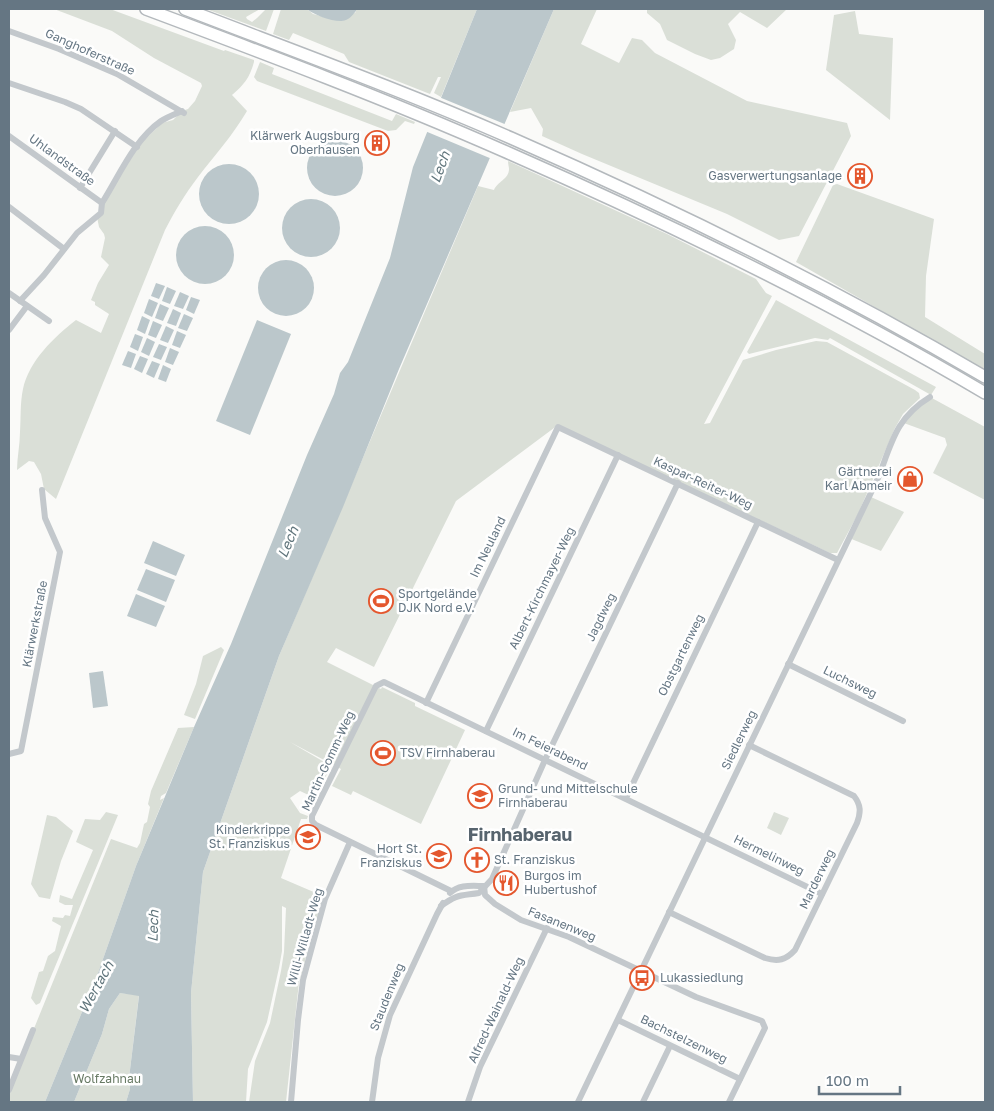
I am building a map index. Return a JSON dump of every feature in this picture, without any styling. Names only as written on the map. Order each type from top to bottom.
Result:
[{"type":"highway","points":[[146,9],[504,150],[653,219],[811,296],[985,393]]},
{"type":"highway","points":[[185,9],[509,137],[658,204],[870,312],[985,377]]},
{"type":"street","name":"Ganghoferstraße","points":[[9,31],[61,49],[117,74],[183,112],[161,121],[137,147]]},
{"type":"street","points":[[9,83],[81,109],[137,147],[102,203],[101,213],[81,230],[20,301]]},
{"type":"street","points":[[80,188],[114,131]]},
{"type":"street","name":"Uhlandstraße","points":[[9,136],[102,203]]},
{"type":"street","points":[[9,207],[64,249]]},
{"type":"street","points":[[9,294],[49,321]]},
{"type":"street","points":[[9,330],[27,306]]},
{"type":"street","name":"Siedlerweg","points":[[578,1102],[880,476],[897,429],[911,410],[930,397]]},
{"type":"street","name":"Kaspar-Reiter-Weg","points":[[558,427],[838,560]]},
{"type":"street","name":"Im Neuland","points":[[426,703],[558,427]]},
{"type":"street","name":"Albert-Kirchmayer-Weg","points":[[486,731],[618,455]]},
{"type":"street","name":"Jagdweg","points":[[484,886],[492,879],[546,760],[678,483]]},
{"type":"street","name":"Klärwerkstraße","points":[[9,754],[21,751],[60,552],[46,518],[42,490]]},
{"type":"street","name":"Obstgartenweg","points":[[626,798],[758,522]]},
{"type":"street","name":"Luchsweg","points":[[788,664],[902,721]]},
{"type":"street","name":"Im Feierabend","points":[[384,682],[706,837]]},
{"type":"street","name":"Martin-Gomm-Weg","points":[[384,682],[376,686],[312,816],[312,821],[316,825],[451,891]]},
{"type":"street","name":"Marderweg","points":[[669,912],[765,958],[782,960],[795,950],[858,820],[860,812],[859,803],[851,794],[750,745]]},
{"type":"street","name":"Hermelinweg","points":[[706,837],[822,894]]},
{"type":"street","name":"Willi-Willadt-Weg","points":[[291,1102],[303,980],[325,899],[350,842]]},
{"type":"street","points":[[441,906],[451,891],[468,886],[484,886]]},
{"type":"street","points":[[441,906],[454,896],[479,893],[484,886]]},
{"type":"street","name":"Fasanenweg","points":[[484,886],[485,895],[495,904],[522,920],[547,928],[696,997],[764,1023],[765,1028],[740,1079]]},
{"type":"street","name":"Staudenweg","points":[[372,1102],[376,1064],[390,1014],[441,906]]},
{"type":"street","name":"Alfred-Wainald-Weg","points":[[468,1102],[480,1067],[547,928]]},
{"type":"street","name":"Bachstelzenweg","points":[[618,1020],[740,1079]]},
{"type":"street","points":[[9,1090],[33,1030]]},
{"type":"street","points":[[643,1102],[670,1046]]},
{"type":"street","points":[[9,1057],[21,1059]]},
{"type":"street","points":[[729,1102],[740,1079]]},
{"type":"green space","points":[[54,9],[110,9],[224,51],[254,60],[251,72],[246,80],[232,95],[247,111],[230,137],[189,190],[165,230],[56,499],[44,489],[41,474],[34,462],[29,461],[17,470],[21,400],[26,379],[44,350],[76,320],[101,333],[109,314],[91,300],[98,283],[109,265],[101,257],[105,238],[99,227],[97,217],[102,203],[137,147],[162,123],[173,120],[182,111],[188,109],[195,101],[202,86],[201,83],[154,58],[112,31]]},
{"type":"green space","points":[[206,9],[260,9],[246,17],[252,22],[266,9],[274,9],[266,31]]},
{"type":"green space","points":[[281,9],[307,9],[313,14],[342,21],[356,12],[356,9],[477,9],[441,97],[434,93],[441,77],[438,77],[430,94],[349,62],[344,54],[293,33],[289,40],[273,34]]},
{"type":"green space","points":[[554,9],[597,9],[581,44],[619,63],[632,38],[642,40],[655,53],[747,101],[847,123],[851,136],[799,236],[779,240],[727,214],[542,136],[543,129],[531,108],[510,112]]},
{"type":"green space","points":[[647,9],[787,9],[767,28],[740,12],[728,24],[736,40],[734,49],[720,58],[711,60],[667,40],[660,24],[647,13]]},
{"type":"green space","points":[[855,11],[859,34],[893,38],[890,120],[826,70],[834,15]]},
{"type":"green space","points":[[260,62],[274,68],[272,74],[392,121],[396,114],[415,122],[414,124],[405,121],[396,130],[388,131],[257,81],[254,77]]},
{"type":"green space","points":[[508,161],[667,234],[756,279],[766,293],[772,296],[704,424],[710,423],[743,360],[816,341],[827,342],[915,390],[919,393],[920,398],[903,414],[895,428],[858,514],[837,553],[830,553],[558,425],[456,501],[374,667],[336,648],[327,662],[381,689],[382,687],[415,703],[415,706],[465,730],[421,824],[353,791],[351,795],[332,786],[341,769],[290,742],[331,766],[315,798],[300,791],[290,798],[300,813],[308,816],[307,819],[301,819],[281,878],[323,896],[299,982],[286,1102],[249,1102],[255,1061],[270,1023],[281,971],[286,908],[282,906],[282,951],[279,968],[267,1022],[248,1069],[246,1102],[193,1102],[191,993],[203,872],[279,656],[478,186],[494,190],[507,175],[509,169]]},
{"type":"green space","points":[[837,184],[934,219],[926,276],[925,317],[985,354],[985,370],[796,262],[833,185]]},
{"type":"green space","points":[[776,300],[936,387],[931,395],[830,338],[828,340],[815,338],[749,354],[747,352]]},
{"type":"green space","points":[[930,397],[985,427],[985,500],[933,473],[947,445],[945,438],[901,422]]},
{"type":"green space","points":[[871,497],[904,512],[881,551],[849,538]]},
{"type":"green space","points":[[221,647],[224,650],[195,719],[184,715],[196,684],[203,656]]},
{"type":"green space","points":[[194,727],[166,793],[161,796],[160,800],[164,798],[136,866],[98,973],[45,1102],[9,1102],[9,1090],[111,839],[137,848],[144,824],[147,822],[151,791],[178,728]]},
{"type":"green space","points":[[106,812],[118,815],[40,1003],[36,1005],[31,998],[39,972],[43,971],[48,956],[55,951],[61,926],[52,921],[53,917],[63,918],[65,915],[70,916],[73,905],[65,905],[59,902],[60,895],[72,899],[93,850],[76,842],[85,819],[100,820]]},
{"type":"green space","points":[[774,812],[789,818],[781,835],[767,828]]},
{"type":"green space","points":[[47,815],[56,817],[73,831],[61,861],[50,899],[39,897],[31,884]]},
{"type":"green space","name":"Wolfzahnau","points":[[120,993],[139,995],[129,1078],[130,1089],[126,1102],[74,1102],[102,1034],[109,1009]]},
{"type":"water","points":[[307,9],[356,9],[356,11],[348,19],[338,21],[324,18]]},
{"type":"water","points":[[477,9],[554,9],[399,369],[343,507],[279,656],[203,872],[191,993],[193,1102],[126,1102],[130,1089],[129,1078],[139,996],[120,993],[109,1009],[102,1034],[74,1102],[45,1102],[98,973],[136,866],[231,644],[307,455],[334,394],[340,373],[348,362],[390,258],[413,167]]},
{"type":"water","points":[[330,140],[340,140],[355,148],[361,157],[363,168],[361,179],[355,188],[340,196],[330,196],[319,191],[312,184],[307,173],[307,163],[312,152],[319,145]]},
{"type":"water","points":[[229,164],[246,169],[254,177],[259,194],[254,211],[246,219],[229,224],[212,219],[204,211],[199,194],[204,177],[212,169]]},
{"type":"water","points":[[311,199],[327,204],[335,212],[340,228],[335,244],[327,252],[311,257],[295,252],[287,244],[282,228],[287,212],[295,204]]},
{"type":"water","points":[[199,226],[211,226],[226,234],[234,249],[234,261],[226,276],[211,284],[199,284],[184,276],[176,261],[176,249],[184,234]]},
{"type":"water","points":[[280,260],[292,260],[302,264],[310,272],[314,288],[310,304],[302,312],[292,316],[280,316],[270,312],[262,304],[258,294],[258,282],[262,272],[270,264]]},
{"type":"water","points":[[156,283],[165,286],[159,299],[151,296]]},
{"type":"water","points":[[167,287],[176,291],[170,304],[162,301]]},
{"type":"water","points":[[180,292],[189,296],[183,309],[174,306]]},
{"type":"water","points":[[191,297],[200,300],[194,314],[186,310]]},
{"type":"water","points":[[149,299],[158,303],[152,317],[144,313]]},
{"type":"water","points":[[160,304],[169,308],[163,321],[155,318]]},
{"type":"water","points":[[173,309],[181,313],[176,326],[167,323]]},
{"type":"water","points":[[184,314],[193,318],[187,331],[178,328]]},
{"type":"water","points":[[142,316],[150,320],[145,334],[137,330]]},
{"type":"water","points":[[257,320],[291,334],[250,435],[216,421]]},
{"type":"water","points":[[153,321],[162,325],[156,338],[148,335]]},
{"type":"water","points":[[166,326],[174,330],[168,343],[160,340]]},
{"type":"water","points":[[177,331],[186,335],[180,348],[172,345]]},
{"type":"water","points":[[135,334],[143,337],[138,351],[130,347]]},
{"type":"water","points":[[147,338],[155,342],[149,356],[141,352]]},
{"type":"water","points":[[159,344],[167,347],[161,360],[153,357]]},
{"type":"water","points":[[170,348],[179,352],[173,365],[165,362]]},
{"type":"water","points":[[128,351],[136,354],[131,368],[122,365]]},
{"type":"water","points":[[140,356],[148,359],[142,373],[134,369]]},
{"type":"water","points":[[152,361],[160,364],[154,378],[146,374]]},
{"type":"water","points":[[163,365],[171,369],[166,382],[158,379]]},
{"type":"water","points":[[153,541],[185,555],[176,576],[144,563]]},
{"type":"water","points":[[146,569],[175,580],[166,602],[137,590]]},
{"type":"water","points":[[136,594],[165,606],[156,627],[127,616]]},
{"type":"water","points":[[103,671],[108,706],[93,708],[89,673]]},
{"type":"pier","points":[[439,97],[507,125],[492,159],[425,131]]},
{"type":"place","name":"Klärwerk Augsburg Oberhausen","points":[[377,143]]},
{"type":"place","name":"Gasverwertungsanlage","points":[[860,176]]},
{"type":"place","name":"Gärtnerei Karl Abmeir","points":[[910,479]]},
{"type":"place","name":"Sportgelände DJK Nord e.V.","points":[[381,601]]},
{"type":"place","name":"TSV Firnhaberau","points":[[383,753]]},
{"type":"place","name":"Grund- und Mittelschule Firnhaberau","points":[[480,796]]},
{"type":"place","name":"Kinderkrippe St. Franziskus","points":[[308,837]]},
{"type":"place","name":"Hort St. Franziskus","points":[[439,856]]},
{"type":"place","name":"St. Franziskus","points":[[477,860]]},
{"type":"place","name":"Burgos im Hubertushof","points":[[506,883]]},
{"type":"place","name":"Lukassiedlung","points":[[642,978]]},
{"type":"district","name":"Firnhaberau","points":[[520,835]]},
{"type":"water label","name":"Lech","points":[[440,167]]},
{"type":"water label","name":"Lech","points":[[288,542]]},
{"type":"water label","name":"Lech","points":[[153,926]]},
{"type":"water label","name":"Wertach","points":[[96,987]]}]
